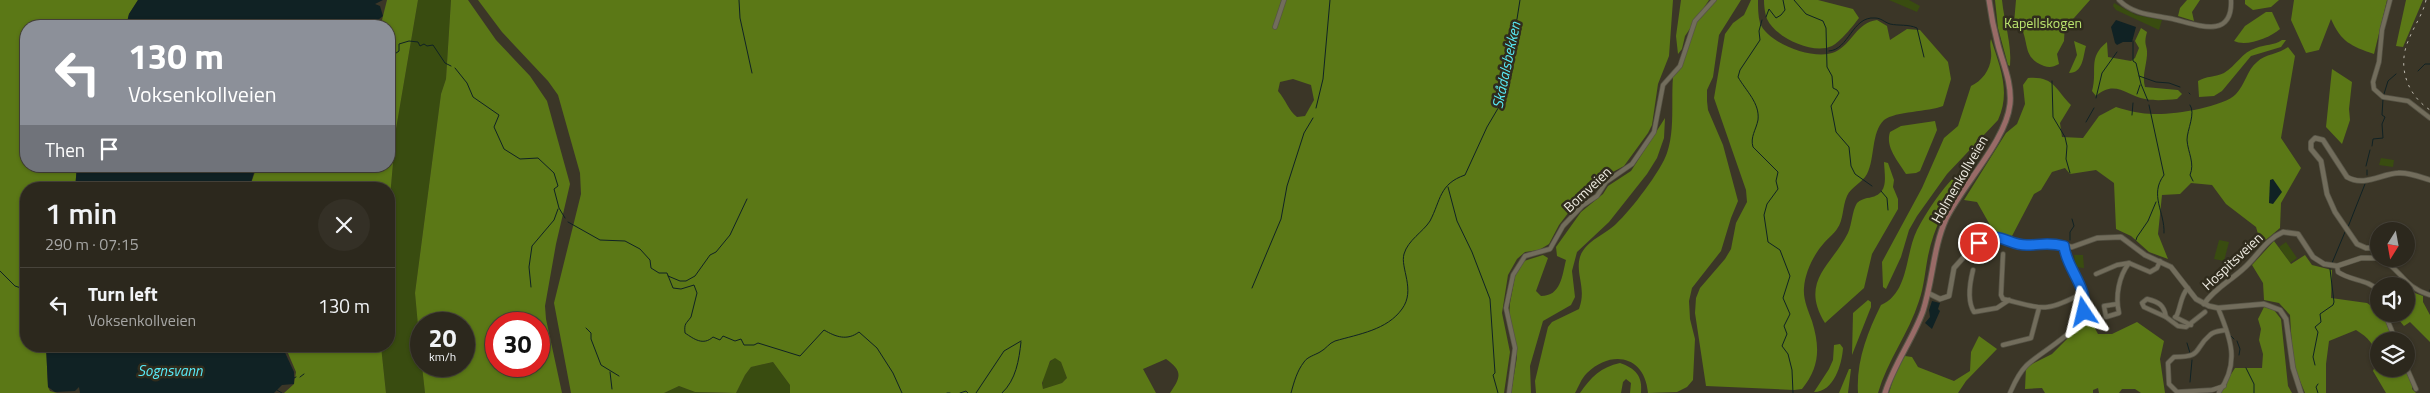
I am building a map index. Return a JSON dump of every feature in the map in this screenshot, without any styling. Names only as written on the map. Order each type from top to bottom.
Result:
[{"type":"main road","name":"Holmenkollveien","points":[[1885,393],[1892,372],[1919,321],[1928,293],[1935,252],[1945,223],[2002,128],[2009,109],[2010,84],[1994,28],[1989,0]]},
{"type":"street","points":[[1275,27],[1284,0]]},
{"type":"street","name":"Bomveien","points":[[1509,393],[1515,348],[1506,308],[1516,268],[1525,256],[1550,249],[1562,228],[1582,206],[1597,196],[1610,179],[1634,162],[1655,130],[1663,85],[1680,66],[1695,22],[1714,0]]},
{"type":"street","points":[[2119,0],[2128,8],[2139,12],[2205,28],[2216,27],[2226,19],[2230,0]]},
{"type":"street","points":[[2390,0],[2382,30],[2379,62],[2373,82],[2374,89],[2383,97],[2408,101],[2430,118]]},
{"type":"street","points":[[2370,248],[2357,244],[2334,212],[2327,194],[2321,161],[2311,149],[2311,142],[2315,138],[2323,140],[2347,177],[2353,181],[2360,182],[2399,173],[2430,180]]},
{"type":"street","name":"Hospitsveien","points":[[2204,304],[2215,291],[2246,266],[2266,243],[2283,232],[2293,232],[2301,237],[2313,257],[2320,263],[2337,266]]},
{"type":"street","points":[[1928,293],[1940,299],[1949,296],[1954,268],[1971,249],[1990,237],[2000,237],[2024,245],[2044,242],[2076,247],[2098,238],[2119,237],[2127,240],[2145,255],[2173,268],[2196,299],[2204,304],[2218,308],[2264,304],[2282,312],[2286,322],[2296,380],[2301,393]]},
{"type":"street","points":[[2010,393],[2027,365],[2057,342],[2081,319],[2086,307],[2083,293],[2066,258],[2064,246]]},
{"type":"street","points":[[2003,254],[2001,295],[2003,299],[2039,308],[2053,307],[2083,293]]},
{"type":"street","points":[[2370,258],[2361,258],[2337,266],[2338,272],[2344,276],[2370,284]]},
{"type":"street","points":[[2096,274],[2117,265],[2129,263],[2150,272],[2156,268],[2160,261]]},
{"type":"street","points":[[2117,304],[2121,276],[2129,263]]},
{"type":"street","points":[[2394,268],[2412,288],[2430,295]]},
{"type":"street","points":[[1974,270],[1970,289],[1970,302],[1974,312],[1997,308],[2009,300]]},
{"type":"street","points":[[2173,319],[2180,310],[2182,296],[2188,288]]},
{"type":"street","points":[[2166,317],[2164,308],[2160,303],[2147,299],[2144,300],[2142,303],[2144,306],[2166,317],[2191,325]]},
{"type":"street","points":[[2003,345],[2031,338],[2039,308]]},
{"type":"street","points":[[2218,308],[2233,355],[2224,386],[2219,392]]},
{"type":"street","points":[[2173,319],[2178,326],[2191,325],[2205,312]]},
{"type":"street","points":[[2224,386],[2212,390],[2177,392],[2170,384],[2168,363],[2174,357],[2189,357],[2197,353],[2209,336],[2226,330]]},
{"type":"street","points":[[2411,377],[2416,389]]},
{"type":"green space","points":[[0,0],[138,0],[128,20],[20,20],[20,172],[76,172],[76,182],[20,182],[20,352],[46,352],[48,387],[50,391],[57,393],[0,393]]},
{"type":"green space","points":[[387,0],[418,0],[395,140],[395,20],[382,20]]},
{"type":"green space","points":[[418,0],[451,0],[446,79],[441,94],[415,293],[417,312],[410,312],[410,377],[423,377],[425,393],[386,393],[382,352],[395,352],[395,182],[391,182],[392,172],[395,172],[395,140]]},
{"type":"green space","points":[[451,0],[468,0],[496,40],[530,76],[547,101],[570,184],[556,244],[545,312],[485,312],[485,377],[550,377],[550,338],[562,393],[425,393],[423,377],[475,377],[475,312],[417,312],[415,293],[441,94],[446,79]]},
{"type":"green space","points":[[478,0],[1673,0],[1669,56],[1658,84],[1652,125],[1648,133],[1624,166],[1611,173],[1572,208],[1559,225],[1549,244],[1539,250],[1525,252],[1517,259],[1508,275],[1502,313],[1510,352],[1504,393],[1170,393],[1178,378],[1178,371],[1166,359],[1143,369],[1156,393],[790,393],[790,385],[773,362],[751,367],[736,393],[695,392],[679,386],[664,393],[571,393],[554,303],[581,194],[580,173],[558,95],[548,81],[502,32]],"holes":[[[1293,79],[1311,85],[1314,100],[1305,116],[1297,117],[1278,91],[1280,82]],[[1055,358],[1061,362],[1067,378],[1062,383],[1043,389],[1042,383],[1050,361]]]},
{"type":"green space","points":[[1681,0],[1709,0],[1685,36],[1682,49],[1678,54],[1676,36]]},
{"type":"green space","points":[[1716,0],[1741,0],[1719,35],[1713,77],[1707,90],[1708,110],[1723,145],[1738,201],[1721,251],[1692,288],[1689,301],[1690,319],[1695,339],[1693,380],[1687,387],[1677,392],[1648,393],[1646,381],[1641,371],[1634,364],[1626,360],[1616,359],[1597,365],[1587,373],[1575,393],[1536,393],[1535,381],[1548,327],[1552,322],[1579,309],[1582,288],[1579,263],[1583,251],[1586,246],[1612,228],[1622,218],[1645,190],[1664,161],[1671,135],[1673,77],[1682,65],[1695,24]]},
{"type":"green space","points":[[1751,0],[1758,0],[1760,23],[1772,38],[1793,49],[1816,54],[1835,52],[1846,44],[1864,25],[1877,20],[1887,26],[1890,40],[1907,29],[1920,30],[1948,62],[1951,79],[1943,106],[1889,117],[1880,125],[1867,174],[1849,193],[1845,200],[1842,217],[1836,231],[1817,252],[1806,276],[1804,296],[1815,330],[1817,356],[1808,381],[1802,389],[1794,390],[1706,386],[1695,313],[1696,298],[1700,288],[1725,259],[1731,249],[1736,223],[1747,202],[1746,190],[1714,98],[1725,34],[1733,23],[1744,15]]},
{"type":"green space","points":[[1764,0],[1818,0],[1853,9],[1859,18],[1835,44],[1824,48],[1815,48],[1796,43],[1778,32],[1767,19]]},
{"type":"green space","points":[[1889,0],[1909,0],[1920,6],[1917,12]]},
{"type":"green space","points":[[1995,0],[2002,0],[2009,41],[2010,66],[2008,65],[1998,28]]},
{"type":"green space","name":"Kapellskogen","points":[[2016,0],[2090,0],[2074,18],[2065,22],[2064,41],[2057,54],[2059,64],[2046,67],[2032,58],[2022,29],[2018,23],[2014,23]]},
{"type":"green space","points":[[2187,0],[2200,0],[2192,12],[2194,21],[2178,16],[2180,8]]},
{"type":"green space","points":[[2245,0],[2279,0],[2271,7],[2253,10],[2245,4]]},
{"type":"green space","points":[[2294,0],[2387,0],[2374,54],[2359,48],[2343,38],[2331,19],[2319,50],[2306,53],[2291,20]]},
{"type":"green space","points":[[2406,0],[2423,0],[2403,47],[2396,46]]},
{"type":"green space","points":[[2114,3],[2136,15],[2162,20],[2159,30],[2116,10],[2113,6]]},
{"type":"green space","points":[[2266,12],[2272,12],[2280,29],[2258,41],[2239,43],[2234,41],[2245,26]]},
{"type":"green space","points":[[2141,28],[2147,32],[2145,40],[2147,55],[2145,87],[2178,90],[2182,94],[2177,99],[2153,100],[2121,90],[2109,89],[2096,96],[2092,91],[2097,53],[2107,42],[2108,57],[2131,61],[2135,58],[2139,48],[2135,41]]},
{"type":"green space","points":[[1991,39],[2001,70],[2004,89],[2002,110],[1998,120],[1947,174],[1917,216],[1909,230],[1901,257],[1886,289],[1883,287],[1882,262],[1922,188],[1944,138],[1958,126],[1971,86],[1979,81],[1987,71],[1991,58]]},
{"type":"green space","points":[[2286,40],[2281,47],[2251,56],[2222,91],[2214,96],[2199,97],[2198,81],[2224,73],[2251,50]]},
{"type":"green space","points":[[2074,41],[2086,46],[2080,67],[2074,72],[2069,73],[2077,55]]},
{"type":"green space","points":[[2288,47],[2295,56],[2281,138],[2301,168],[2281,203],[2280,228],[2261,244],[2256,227],[2226,204],[2212,185],[2191,183],[2180,194],[2162,195],[2158,234],[2168,259],[2149,252],[2131,236],[2116,229],[2114,183],[2096,170],[2070,174],[2065,168],[2052,172],[2041,190],[2034,194],[2012,236],[1994,232],[1977,202],[1964,200],[2006,133],[2017,124],[2025,104],[2023,85],[2028,78],[2049,81],[2071,105],[2060,123],[2062,137],[2083,138],[2099,116],[2116,107],[2140,113],[2162,114],[2185,112],[2221,103],[2236,94],[2257,62]]},
{"type":"green space","points":[[2332,69],[2352,82],[2349,109],[2350,120],[2342,144],[2326,127]]},
{"type":"green space","points":[[1665,118],[1664,138],[1657,158],[1647,174],[1609,222],[1577,252],[1572,271],[1575,297],[1571,305],[1543,321],[1530,366],[1531,393],[1511,393],[1517,357],[1509,316],[1516,271],[1521,262],[1543,255],[1548,258],[1536,291],[1541,296],[1553,293],[1557,289],[1562,278],[1566,260],[1557,256],[1556,247],[1581,212],[1603,194],[1608,186],[1631,171]]},
{"type":"green space","points":[[1935,121],[1937,130],[1920,171],[1906,174],[1896,159],[1889,143],[1890,132],[1901,126]]},
{"type":"green space","points":[[2381,158],[2394,160],[2393,167],[2379,165]]},
{"type":"green space","points":[[1884,162],[1888,163],[1894,180],[1893,187],[1898,199],[1898,209],[1872,254],[1864,288],[1825,323],[1815,296],[1821,274],[1848,233],[1857,203],[1879,194],[1882,190],[1885,181]]},
{"type":"green space","points":[[255,172],[392,172],[391,182],[251,182]]},
{"type":"green space","points":[[1956,175],[1962,178],[1937,225],[1928,256],[1921,296],[1915,313],[1878,393],[1858,393],[1859,370],[1863,348],[1876,316],[1881,305],[1897,292],[1902,282],[1917,230],[1930,208]]},
{"type":"green space","points":[[2219,240],[2229,242],[2224,261],[2214,259]]},
{"type":"green space","points":[[2274,241],[2291,264],[2305,255],[2312,265],[2332,270],[2331,298],[2367,303],[2370,305],[2370,322],[2386,322],[2390,332],[2370,332],[2370,341],[2356,330],[2329,341],[2326,364],[2326,393],[2305,393],[2293,364],[2290,315],[2279,303],[2264,300],[2263,283],[2252,265]]},
{"type":"green space","points":[[2286,242],[2297,258],[2290,263],[2279,247]]},
{"type":"green space","points":[[2074,255],[2083,255],[2084,268],[2076,267]]},
{"type":"green space","points":[[2415,293],[2423,296],[2423,302],[2430,315],[2430,342],[2410,322],[2415,322]]},
{"type":"green space","points":[[1868,300],[1871,302],[1871,307],[1852,355],[1853,313]]},
{"type":"green space","points":[[2264,307],[2274,310],[2281,319],[2288,386],[2292,393],[2219,393],[2235,368],[2262,368],[2263,354],[2259,340],[2261,329],[2258,319]]},
{"type":"green space","points":[[2089,317],[2098,334],[2112,334],[2137,322],[2164,341],[2160,359],[2165,393],[2141,393],[2135,389],[2122,389],[2119,393],[2099,393],[2098,388],[2093,390],[2093,393],[2045,393],[2042,388],[2025,389],[2026,367],[2052,354]]},
{"type":"green space","points":[[2401,322],[2410,322],[2404,326]]},
{"type":"green space","points":[[1979,336],[1997,349],[1966,381],[1958,393],[1889,393],[1896,370],[1905,356],[1912,357],[1918,367],[1954,381],[1970,371],[1971,352]]},
{"type":"green space","points":[[1840,344],[1843,348],[1836,376],[1827,387],[1821,391],[1814,392],[1833,360],[1834,345]]},
{"type":"green space","points":[[288,352],[382,352],[386,393],[284,393],[294,384],[296,372]]},
{"type":"green space","points":[[1055,357],[1061,362],[1067,378],[1062,383],[1043,389],[1045,372],[1049,363]]},
{"type":"green space","points":[[773,362],[790,385],[790,393],[736,393],[751,367]]},
{"type":"green space","points":[[1620,363],[1630,367],[1637,374],[1641,382],[1641,393],[1630,393],[1631,383],[1626,379],[1623,382],[1621,393],[1580,393],[1597,374],[1607,367]]},
{"type":"green space","points":[[1849,369],[1851,369],[1848,393],[1839,393]]},
{"type":"green space","points":[[2377,377],[2409,377],[2413,385],[2412,389],[2416,393],[2386,393]]},
{"type":"green space","points":[[679,386],[695,392],[719,393],[664,393]]},
{"type":"water","points":[[138,0],[383,0],[375,4],[380,6],[383,16],[378,20],[128,20]]},
{"type":"water","points":[[2116,20],[2136,27],[2132,42],[2123,42],[2117,45],[2115,43],[2111,27]]},
{"type":"water","points":[[76,172],[254,172],[251,182],[76,182]]},
{"type":"water","points":[[2273,179],[2282,192],[2273,204],[2269,203],[2270,180]]},
{"type":"water","points":[[1932,301],[1940,303],[1938,309],[1940,311],[1932,329],[1925,323],[1930,317],[1929,310]]},
{"type":"water","name":"Sognsvann","points":[[46,352],[285,352],[294,372],[294,384],[282,385],[274,393],[80,393],[79,387],[75,391],[55,392],[48,387]]},
{"type":"waterway","points":[[739,0],[740,18],[752,73]]},
{"type":"waterway","points":[[1316,108],[1323,79],[1330,0]]},
{"type":"waterway","name":"Skådalsbekken","points":[[1291,393],[1298,373],[1307,359],[1322,351],[1333,342],[1381,327],[1402,309],[1408,294],[1403,260],[1406,249],[1430,221],[1445,188],[1456,179],[1465,175],[1487,127],[1500,105],[1499,86],[1503,73],[1502,67],[1506,59],[1507,41],[1517,19],[1520,0]]},
{"type":"waterway","points":[[1766,17],[1769,9],[1776,18],[1781,15],[1785,10],[1783,0]]},
{"type":"waterway","points":[[1794,0],[1806,14],[1823,21],[1826,28],[1827,67],[1832,76],[1833,88],[1839,93],[1831,106],[1836,132],[1849,147],[1851,166],[1855,174],[1872,186]]},
{"type":"waterway","points":[[1829,51],[1841,45],[1861,22],[1875,18],[1890,24],[1917,28],[1924,57]]},
{"type":"waterway","points":[[1762,20],[1759,31],[1760,40],[1740,70],[1738,77],[1757,108],[1758,120],[1753,137],[1753,147],[1778,172],[1776,181],[1778,189],[1767,204],[1764,215],[1768,242],[1780,250],[1790,276],[1783,298],[1790,314],[1784,326],[1787,334],[1782,346],[1788,354],[1792,370],[1793,393]]},
{"type":"waterway","points":[[395,54],[399,51],[399,44],[409,41],[418,42],[420,46],[424,44],[427,46],[433,45],[445,63],[451,66]]},
{"type":"waterway","points":[[2133,41],[2133,61],[2136,63],[2141,84],[2148,101]]},
{"type":"waterway","points":[[2096,98],[2102,73],[2117,52]]},
{"type":"waterway","points":[[2418,71],[2425,64],[2430,64]]},
{"type":"waterway","points":[[455,68],[467,83],[473,97],[499,115],[494,127],[504,149],[520,159],[538,158],[554,173],[558,186],[554,189],[559,208],[565,218]]},
{"type":"waterway","points":[[2384,94],[2388,81],[2396,74]]},
{"type":"waterway","points":[[2139,76],[2180,87]]},
{"type":"waterway","points":[[2052,81],[2053,117],[2065,137],[2067,146],[2066,159],[2070,173]]},
{"type":"waterway","points":[[2137,94],[2140,85]]},
{"type":"waterway","points":[[2372,146],[2373,139],[2383,138],[2382,124],[2385,117],[2382,115],[2383,99]]},
{"type":"waterway","points":[[2132,115],[2133,103]]},
{"type":"waterway","points":[[2149,105],[2164,175],[2158,190],[2164,233]]},
{"type":"waterway","points":[[2190,105],[2192,117],[2187,140],[2192,162],[2190,175],[2193,181]]},
{"type":"waterway","points":[[2086,122],[2094,108]]},
{"type":"waterway","points":[[1252,288],[1281,219],[1287,186],[1304,133],[1313,118]]},
{"type":"waterway","points":[[2366,166],[2370,150]]},
{"type":"waterway","points":[[2367,170],[2367,175]]},
{"type":"waterway","points":[[2348,227],[2365,184]]},
{"type":"waterway","points":[[1448,187],[1457,221],[1472,252],[1490,299],[1495,373],[1493,375],[1498,393]]},
{"type":"waterway","points":[[1881,191],[1887,198],[1888,210]]},
{"type":"waterway","points":[[668,276],[680,281],[686,281],[695,276],[710,255],[716,252],[730,235],[747,199]]},
{"type":"waterway","points":[[2136,240],[2148,221],[2156,202]]},
{"type":"waterway","points":[[531,287],[529,267],[532,246],[554,220],[558,209]]},
{"type":"waterway","points":[[2070,240],[2070,232],[2074,226],[2072,219]]},
{"type":"waterway","points":[[568,222],[600,240],[625,241],[640,249],[650,260],[651,268],[659,273],[667,273],[673,288],[681,289],[694,285],[697,293],[691,317],[686,324],[685,333],[695,339],[706,341],[713,337],[720,340],[723,336],[735,341],[741,339],[744,345],[758,343],[800,356],[824,330],[841,337],[855,335],[859,332],[877,348],[893,373],[902,393]]},
{"type":"waterway","points":[[2332,263],[2345,232]]},
{"type":"waterway","points":[[2315,365],[2313,357],[2318,332],[2315,327],[2321,322],[2320,314],[2333,305],[2334,302],[2330,269]]},
{"type":"waterway","points":[[0,271],[15,286],[20,288]]},
{"type":"waterway","points":[[586,328],[591,333],[591,339],[601,365],[619,376]]},
{"type":"waterway","points":[[2231,336],[2234,339]]},
{"type":"waterway","points":[[976,393],[1004,351],[1021,341]]},
{"type":"waterway","points":[[2237,341],[2240,349],[2239,355]]},
{"type":"waterway","points":[[1002,393],[1014,376],[1021,342]]},
{"type":"waterway","points":[[2187,343],[2190,353]]},
{"type":"waterway","points":[[2190,382],[2192,360]]},
{"type":"waterway","points":[[2246,368],[2254,384],[2254,393]]},
{"type":"waterway","points":[[610,372],[612,389]]},
{"type":"waterway","points":[[300,377],[304,374]]},
{"type":"waterway","points":[[2318,384],[2316,387],[2318,393]]},
{"type":"waterway","points":[[277,390],[282,393]]},
{"type":"waterway","points":[[960,393],[966,391],[968,393]]},
{"type":"railway","points":[[2426,0],[2405,49],[2404,69],[2406,78],[2415,96],[2430,110]]},
{"type":"route","points":[[1979,243],[1990,237],[1997,236],[2028,246],[2044,242],[2064,246],[2066,258],[2085,299],[2084,312]]}]
